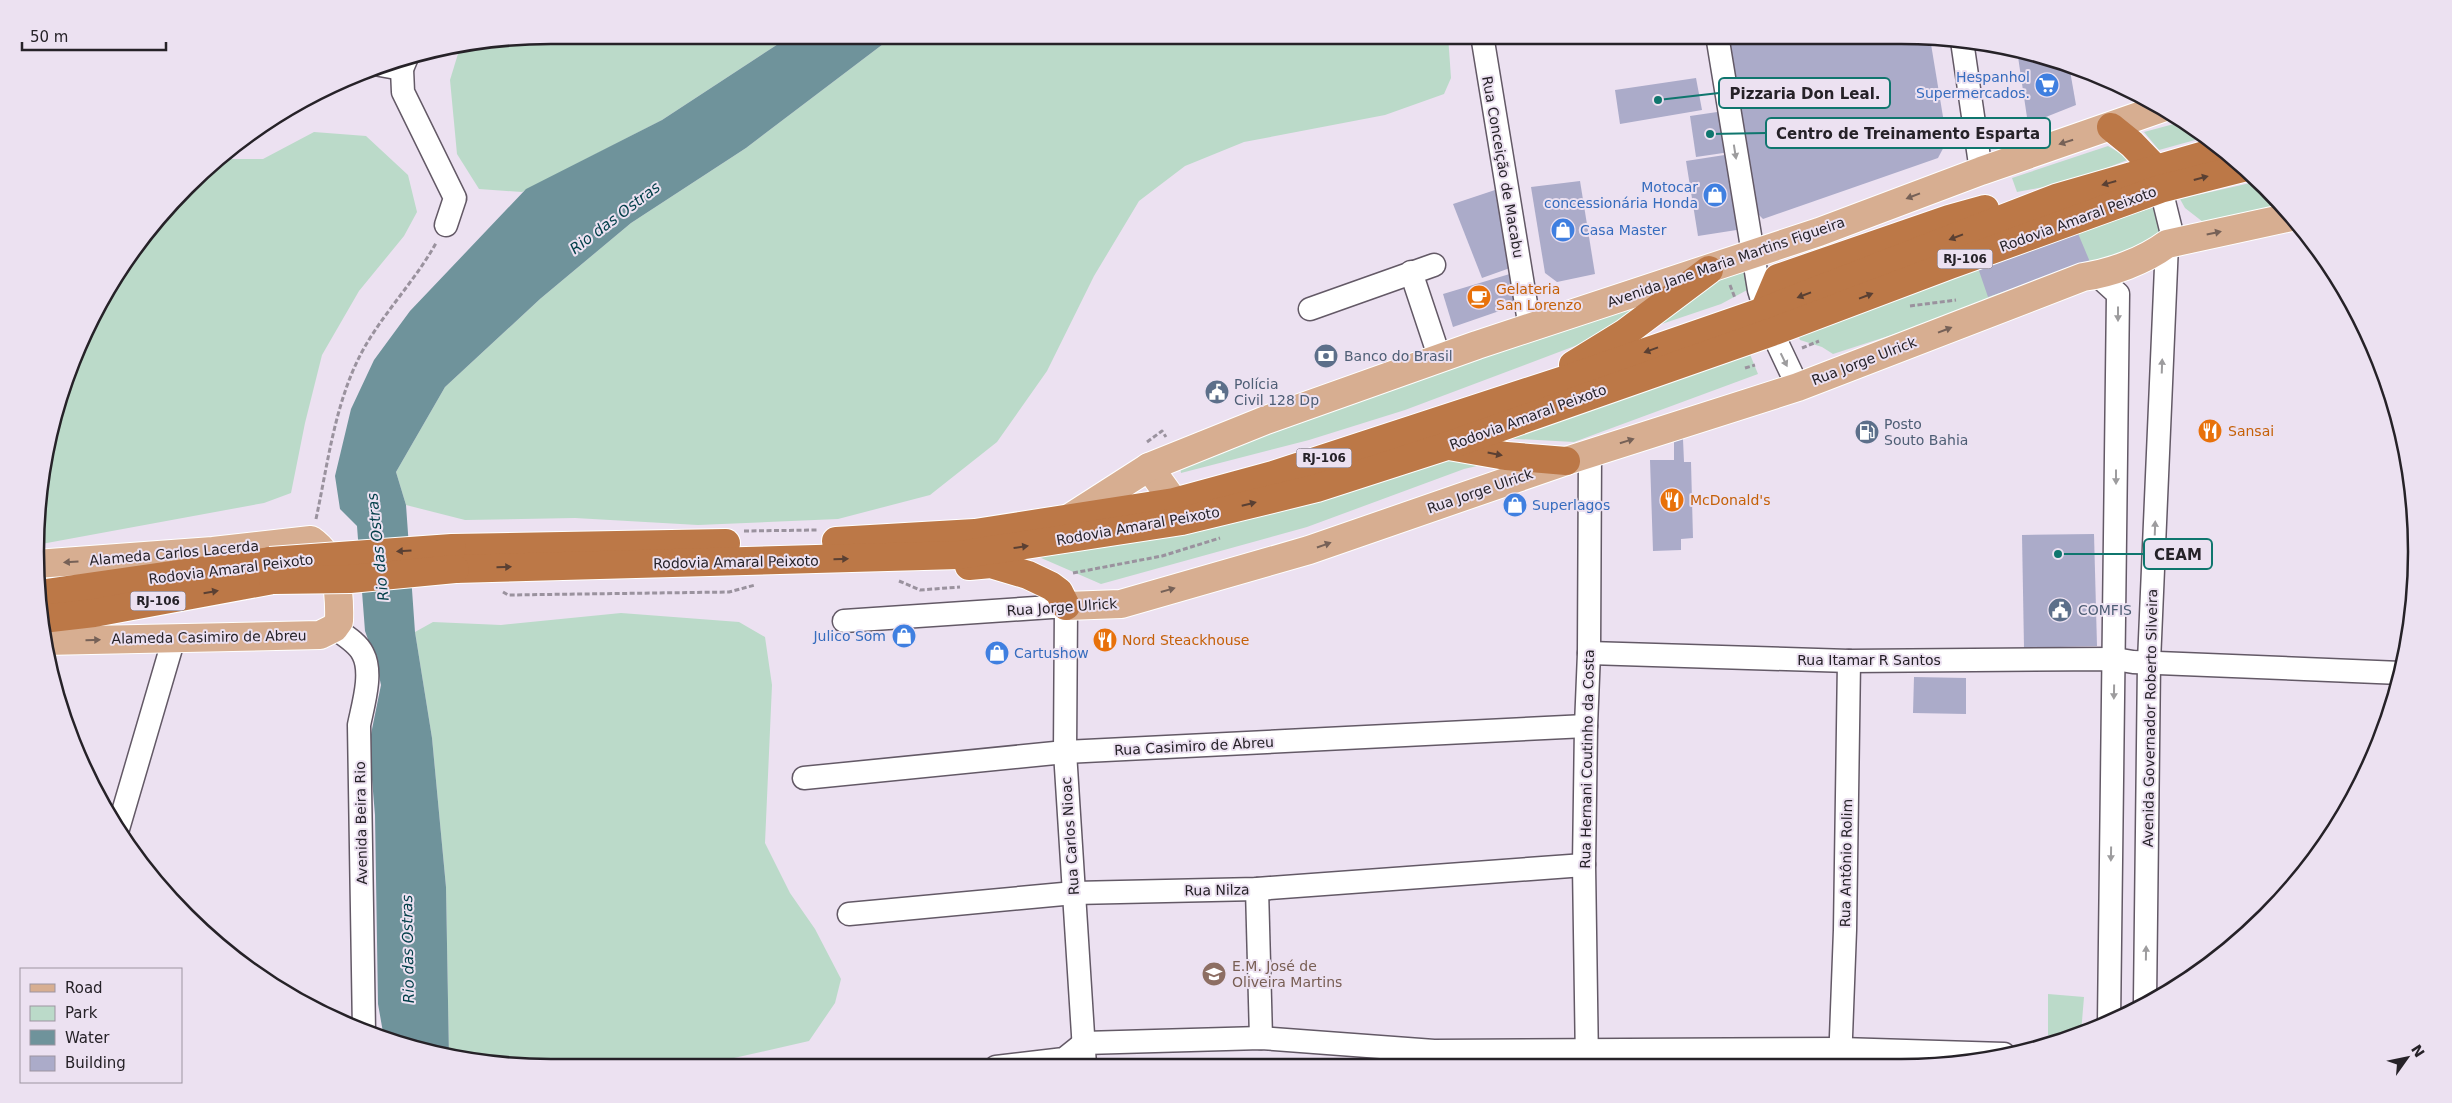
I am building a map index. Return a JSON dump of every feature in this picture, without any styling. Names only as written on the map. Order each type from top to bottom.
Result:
[{"type":"highway","points":[[2111,127],[2132,144],[2158,179]]},
{"type":"highway","name":"Rodovia Amaral Peixoto","points":[[46,593],[272,571],[454,558],[975,533],[1174,502],[1273,475],[1511,398],[1950,265],[2158,179],[2215,153]]},
{"type":"highway","name":"Rodovia Amaral Peixoto","points":[[454,558],[891,558],[960,555],[1182,521],[1317,488],[1447,446],[1757,325],[1778,278],[1949,218],[1999,205],[2056,198],[2158,179],[2234,169]]},
{"type":"highway","points":[[1511,398],[1611,342],[1718,274]]},
{"type":"highway","points":[[1447,446],[1506,456],[1578,457]]},
{"type":"highway","points":[[891,558],[926,568],[991,564],[1028,575],[1051,586],[1059,592],[1066,606]]},
{"type":"highway","name":"Rodovia Amaral Peixoto","points":[[48,617],[94,613],[272,571]]},
{"type":"main road","name":"Avenida Jane Maria Martins Figueira","points":[[1071,517],[1150,467],[1266,420],[1530,328],[1718,274],[1752,255],[1982,171],[2153,111]]},
{"type":"main road","name":"Rua Jorge Ulrick","points":[[1066,606],[1121,604],[1309,550],[1578,457],[1798,387],[2083,278],[2097,275],[2154,254],[2167,244],[2283,219]]},
{"type":"main road","points":[[1150,467],[1174,502]]},
{"type":"main road","name":"Alameda Carlos Lacerda","points":[[44,563],[204,552],[311,540]]},
{"type":"main road","points":[[311,540],[326,554],[338,588],[339,621],[334,628]]},
{"type":"main road","name":"Alameda Casimiro de Abreu","points":[[52,641],[320,635],[334,628]]},
{"type":"street","name":"Rua Conceição de Macabu","points":[[1483,44],[1530,328]]},
{"type":"street","points":[[1718,44],[1752,255],[1757,325],[1782,357],[1798,387]]},
{"type":"street","points":[[1963,48],[1982,171]]},
{"type":"street","points":[[405,66],[402,92],[455,198],[446,225]]},
{"type":"street","name":"Avenida Governador Roberto Silveira","points":[[2145,996],[2150,662],[2167,244],[2173,238],[2158,179]]},
{"type":"street","points":[[1310,309],[1434,265]]},
{"type":"street","points":[[1411,272],[1440,359]]},
{"type":"street","points":[[2097,275],[2118,294],[2115,659],[2108,1015]]},
{"type":"street","name":"Rua Hernani Coutinho da Costa","points":[[1578,457],[1589,653],[1584,865],[1586,1058]]},
{"type":"street","name":"Rua Jorge Ulrick","points":[[844,621],[1066,606]]},
{"type":"street","name":"Rua Carlos Nioac","points":[[1066,606],[1065,752],[1085,1059]]},
{"type":"street","name":"Avenida Beira Rio","points":[[334,628],[349,638],[364,654],[368,681],[359,725],[364,1023]]},
{"type":"street","points":[[121,820],[174,638]]},
{"type":"street","name":"Rua Itamar R Santos","points":[[1589,653],[1849,661],[2115,659],[2393,673]]},
{"type":"street","name":"Rua Antônio Rolim","points":[[1840,1057],[1845,930],[1849,661]]},
{"type":"street","name":"Rua Casimiro de Abreu","points":[[804,778],[1065,752],[1586,726]]},
{"type":"street","name":"Rua Nilza","points":[[849,914],[1074,893],[1257,889],[1584,865]]},
{"type":"street","points":[[1257,889],[1261,1038]]},
{"type":"street","points":[[1064,1059],[1084,1043],[1261,1038],[1434,1058],[1840,1057],[1969,1055]]},
{"type":"path","points":[[311,540],[341,401],[363,350],[424,265],[446,225]]},
{"type":"path","points":[[1718,274],[1757,325],[1755,365],[1782,357],[1822,339]]},
{"type":"path","points":[[1908,306],[1960,299]]},
{"type":"green space","points":[[552,44],[778,44],[662,120],[522,192],[479,189],[457,154],[450,80],[458,53],[485,48]]},
{"type":"green space","points":[[883,44],[1449,44],[1451,78],[1444,94],[1385,115],[1244,142],[1185,166],[1139,201],[1094,276],[1047,371],[997,442],[930,495],[838,519],[698,525],[575,518],[465,520],[406,505],[396,472],[445,387],[540,299],[631,223],[746,148]]},
{"type":"green space","points":[[2174,124],[2197,139],[2159,150],[2144,132]]},
{"type":"green space","points":[[314,132],[366,136],[408,175],[417,212],[404,236],[359,291],[322,355],[305,423],[291,493],[264,503],[44,543],[48,485],[61,420],[82,357],[112,298],[129,269],[149,242],[192,192],[230,159],[263,159]]},
{"type":"green space","points":[[2108,146],[2130,159],[2070,182],[2017,192],[2012,178]]},
{"type":"green space","points":[[2250,183],[2275,209],[2203,222],[2185,208],[2180,199]]},
{"type":"green space","points":[[2161,205],[2163,237],[1990,303],[1833,354],[1822,347],[1800,340],[1795,328],[1977,265]]},
{"type":"green space","points":[[1744,269],[1749,289],[1721,304],[1638,332],[1704,284]]},
{"type":"green space","points":[[1642,307],[1588,341],[1405,410],[1309,440],[1181,473],[1179,461],[1276,432],[1605,314]]},
{"type":"green space","points":[[1747,347],[1758,374],[1574,442],[1498,438]]},
{"type":"green space","points":[[1446,454],[1498,461],[1464,469],[1307,527],[1101,584],[1032,554]]},
{"type":"green space","points":[[621,613],[739,622],[765,637],[772,685],[765,843],[790,893],[815,929],[841,979],[835,1003],[809,1041],[729,1059],[518,1058],[485,1055],[449,1048],[446,887],[432,738],[415,632],[433,622],[501,625]]},
{"type":"green space","points":[[2048,994],[2084,997],[2082,1026],[2054,1035],[2048,1035]]},
{"type":"water","name":"Rio das Ostras","points":[[778,44],[883,44],[746,148],[631,223],[540,299],[445,387],[396,472],[406,505],[415,632],[432,738],[446,887],[449,1048],[420,1042],[383,1030],[378,1004],[375,815],[369,744],[381,685],[376,662],[365,631],[357,526],[340,509],[335,476],[351,409],[374,360],[410,311],[526,189],[662,120]]},
{"type":"building","points":[[1726,44],[1931,45],[1947,141],[1938,158],[1763,219],[1754,210]]},
{"type":"building","name":"Hespanhol Supermercados.","points":[[2018,58],[2070,73],[2076,105],[2028,124]]},
{"type":"building","points":[[1696,78],[1702,110],[1620,124],[1615,90]]},
{"type":"building","points":[[1724,111],[1730,152],[1696,157],[1690,116]]},
{"type":"building","name":"Motocar concessionária Honda","points":[[1731,154],[1743,229],[1698,236],[1686,161]]},
{"type":"building","name":"Casa Master","points":[[1580,181],[1595,274],[1557,282],[1545,273],[1531,187]]},
{"type":"building","points":[[1495,190],[1510,268],[1482,278],[1453,204]]},
{"type":"building","points":[[2077,231],[2090,262],[1988,297],[1977,265]]},
{"type":"building","name":"Gelateria San Lorenzo","points":[[1513,273],[1516,291],[1514,300],[1508,308],[1453,327],[1443,294]]},
{"type":"building","name":"McDonald's","points":[[1674,439],[1683,439],[1684,462],[1691,462],[1693,538],[1681,539],[1681,550],[1653,551],[1650,460],[1674,460]]},
{"type":"building","name":"COMFIS","points":[[2094,534],[2097,646],[2024,648],[2022,535]]},
{"type":"building","points":[[1914,677],[1966,678],[1966,714],[1913,713]]},
{"type":"place","name":"Hespanhol Supermercados.","points":[[2047,85]]},
{"type":"place","name":"Pizzaria Don Leal.","points":[[1658,100]]},
{"type":"place","name":"Centro de Treinamento Esparta","points":[[1710,134]]},
{"type":"place","name":"Motocar concessionária Honda","points":[[1715,195]]},
{"type":"place","name":"Casa Master","points":[[1563,230]]},
{"type":"place","name":"Gelateria San Lorenzo","points":[[1479,297]]},
{"type":"place","name":"Banco do Brasil","points":[[1326,356]]},
{"type":"place","name":"Polícia Civil 128 Dp","points":[[1217,392]]},
{"type":"place","name":"Sansai","points":[[2210,431]]},
{"type":"place","name":"Posto Souto Bahia","points":[[1867,432]]},
{"type":"place","name":"McDonald's","points":[[1672,500]]},
{"type":"place","name":"Superlagos","points":[[1515,505]]},
{"type":"place","name":"CEAM","points":[[2058,554]]},
{"type":"place","name":"COMFIS","points":[[2060,610]]},
{"type":"place","name":"Julico Som","points":[[904,636]]},
{"type":"place","name":"Nord Steackhouse","points":[[1105,640]]},
{"type":"place","name":"Cartushow","points":[[997,653]]},
{"type":"place","name":"E.M. José de Oliveira Martins","points":[[1214,974]]}]
